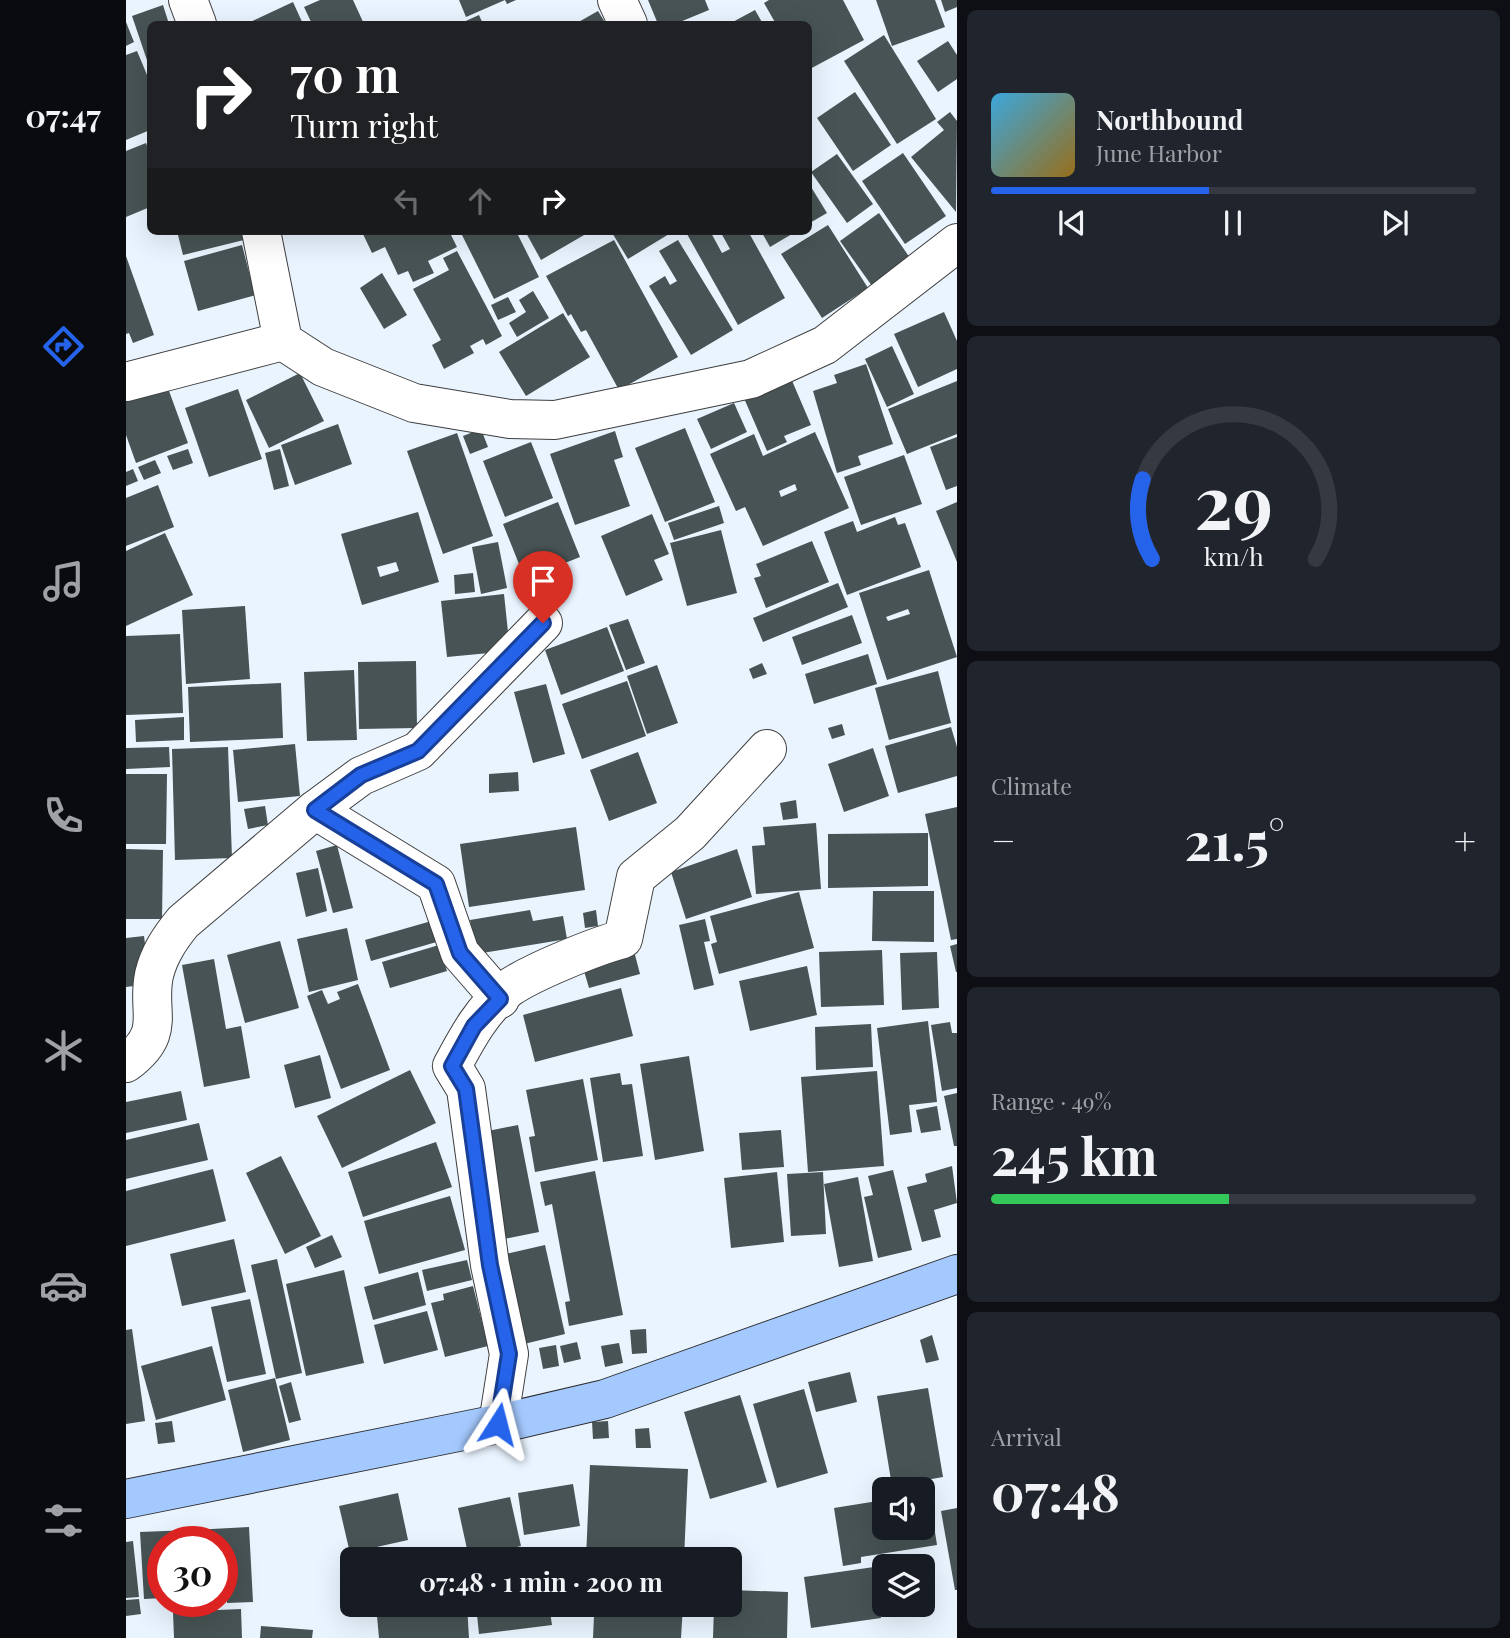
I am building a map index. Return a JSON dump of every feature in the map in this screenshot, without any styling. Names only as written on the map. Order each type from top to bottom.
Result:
[{"type":"street","points":[[188,0],[196,21]]},
{"type":"street","points":[[617,0],[627,21]]},
{"type":"street","points":[[262,235],[283,341],[323,367],[414,402],[510,419],[555,420],[751,379],[825,345],[952,260]]},
{"type":"street","points":[[126,382],[283,341]]},
{"type":"street","points":[[126,1063],[148,1040],[155,1020],[154,976],[166,943],[183,922],[315,810],[361,775],[418,751],[543,623]]},
{"type":"street","points":[[498,1424],[509,1354],[490,1265],[466,1089],[452,1066],[474,1026],[509,989],[603,944],[623,939],[636,877],[690,833],[767,749]]},
{"type":"street","points":[[315,810],[436,884],[460,953],[500,999]]},
{"type":"street","points":[[126,1499],[498,1424],[604,1399],[957,1274]]},
{"type":"building","points":[[320,0],[353,0],[363,21],[311,21],[304,7]]},
{"type":"building","points":[[459,0],[505,0],[466,17]]},
{"type":"building","points":[[648,0],[705,0],[709,10],[682,21],[657,21]]},
{"type":"building","points":[[769,0],[843,0],[864,40],[812,68],[812,21],[774,21],[764,3]]},
{"type":"building","points":[[876,0],[935,0],[945,27],[892,46]]},
{"type":"building","points":[[941,0],[957,0],[957,7],[945,12]]},
{"type":"building","points":[[293,2],[302,21],[252,21]]},
{"type":"building","points":[[163,5],[168,21],[147,21],[147,60],[132,16]]},
{"type":"building","points":[[755,10],[761,21],[735,21]]},
{"type":"building","points":[[598,11],[604,21],[580,21]]},
{"type":"building","points":[[479,15],[482,21],[466,21]]},
{"type":"building","points":[[126,22],[134,42],[126,46]]},
{"type":"building","points":[[884,35],[936,119],[897,144],[844,61]]},
{"type":"building","points":[[948,41],[957,55],[957,79],[938,92],[917,61]]},
{"type":"building","points":[[137,51],[147,75],[147,131],[126,140],[126,55]]},
{"type":"building","points":[[855,92],[891,145],[853,171],[817,118]]},
{"type":"building","points":[[950,112],[957,121],[956,212],[911,157],[944,130],[937,122]]},
{"type":"building","points":[[146,143],[147,146],[147,208],[126,217],[126,151]]},
{"type":"building","points":[[903,153],[946,216],[905,244],[862,181]]},
{"type":"building","points":[[837,154],[873,204],[847,223],[812,171]]},
{"type":"building","points":[[812,189],[827,213],[812,222]]},
{"type":"building","points":[[879,213],[910,258],[872,286],[840,241]]},
{"type":"building","points":[[828,225],[868,288],[822,318],[781,254]]},
{"type":"building","points":[[178,235],[247,235],[248,239],[183,255]]},
{"type":"building","points":[[363,235],[451,235],[457,247],[428,261],[434,273],[413,282],[408,271],[398,275],[385,247],[372,253]]},
{"type":"building","points":[[462,235],[518,235],[539,277],[494,299]]},
{"type":"building","points":[[527,235],[584,235],[541,260]]},
{"type":"building","points":[[613,235],[667,235],[628,259]]},
{"type":"building","points":[[688,235],[712,235],[722,253],[730,249],[722,235],[750,235],[785,298],[738,325]]},
{"type":"building","points":[[763,235],[790,235],[770,247]]},
{"type":"building","points":[[614,240],[678,357],[619,390],[586,330],[581,332],[571,314],[568,316],[546,276]]},
{"type":"building","points":[[678,240],[733,330],[691,355],[649,286],[665,276],[670,285],[677,281],[659,251]]},
{"type":"building","points":[[242,245],[250,276],[256,275],[260,294],[198,311],[184,261]]},
{"type":"building","points":[[457,251],[502,336],[486,345],[483,339],[470,346],[474,353],[444,369],[432,345],[441,340],[413,289],[449,270],[443,258]]},
{"type":"building","points":[[126,256],[154,335],[133,343],[129,333],[126,334]]},
{"type":"building","points":[[382,273],[407,315],[384,329],[360,288]]},
{"type":"building","points":[[533,291],[549,318],[517,337],[509,323],[526,312],[519,300]]},
{"type":"building","points":[[508,297],[516,312],[498,320],[491,305]]},
{"type":"building","points":[[944,312],[957,341],[957,369],[918,387],[894,334]]},
{"type":"building","points":[[563,313],[590,357],[526,396],[499,352]]},
{"type":"building","points":[[892,346],[914,394],[887,407],[865,359]]},
{"type":"building","points":[[866,364],[893,444],[858,456],[861,465],[837,473],[813,391],[837,383],[834,375]]},
{"type":"building","points":[[300,373],[324,421],[269,448],[246,400]]},
{"type":"building","points":[[790,376],[811,425],[784,436],[787,442],[767,451],[743,396]]},
{"type":"building","points":[[165,380],[188,443],[136,463],[126,435],[126,394]]},
{"type":"building","points":[[957,381],[957,434],[907,454],[888,409]]},
{"type":"building","points":[[238,389],[262,459],[209,477],[185,408]]},
{"type":"building","points":[[734,403],[747,432],[711,449],[697,419]]},
{"type":"building","points":[[338,424],[352,464],[295,485],[281,445]]},
{"type":"building","points":[[685,428],[715,502],[665,522],[635,448]]},
{"type":"building","points":[[481,429],[488,447],[470,454],[463,436]]},
{"type":"building","points":[[615,431],[623,457],[614,460],[630,506],[575,525],[550,454]]},
{"type":"building","points":[[815,432],[849,508],[763,546],[745,507],[736,511],[710,454],[754,434],[763,456]],"holes":[[[795,484],[797,490],[781,497],[779,491]]]},
{"type":"building","points":[[457,433],[493,536],[443,554],[407,451]]},
{"type":"building","points":[[957,437],[957,486],[946,490],[930,447]]},
{"type":"building","points":[[531,442],[553,498],[505,517],[483,461]]},
{"type":"building","points":[[188,449],[193,463],[173,470],[167,456]]},
{"type":"building","points":[[280,449],[289,486],[274,490],[265,453]]},
{"type":"building","points":[[904,455],[922,504],[861,525],[844,477]]},
{"type":"building","points":[[155,460],[161,473],[144,480],[138,467]]},
{"type":"building","points":[[133,469],[138,481],[126,486],[126,472]]},
{"type":"building","points":[[158,485],[174,527],[126,546],[126,498]]},
{"type":"building","points":[[558,502],[580,557],[525,579],[503,524]]},
{"type":"building","points":[[957,502],[957,562],[936,511]]},
{"type":"building","points":[[719,506],[724,523],[674,540],[668,523]]},
{"type":"building","points":[[418,512],[439,582],[362,605],[341,534]],"holes":[[[396,562],[399,571],[380,577],[377,567]]]},
{"type":"building","points":[[652,514],[669,554],[654,560],[663,580],[626,596],[601,536]]},
{"type":"building","points":[[895,517],[898,525],[905,523],[921,567],[847,595],[824,532],[853,521],[857,532]]},
{"type":"building","points":[[721,530],[737,593],[687,606],[670,543]]},
{"type":"building","points":[[165,533],[193,595],[126,626],[126,551]]},
{"type":"building","points":[[812,541],[829,582],[766,608],[754,578],[761,576],[756,564]]},
{"type":"building","points":[[498,542],[507,588],[481,594],[472,547]]},
{"type":"building","points":[[929,570],[957,657],[887,680],[859,593]],"holes":[[[908,609],[910,614],[888,621],[886,617]]]},
{"type":"building","points":[[473,573],[475,592],[455,594],[454,575]]},
{"type":"building","points":[[838,583],[848,607],[763,642],[753,618]]},
{"type":"building","points":[[504,594],[510,651],[447,657],[441,601]]},
{"type":"building","points":[[245,606],[250,679],[186,684],[182,610]]},
{"type":"building","points":[[852,615],[862,643],[802,665],[792,637]]},
{"type":"building","points":[[628,619],[645,663],[626,670],[609,625]]},
{"type":"building","points":[[607,627],[624,671],[561,695],[545,650]]},
{"type":"building","points":[[180,634],[183,713],[126,715],[126,636]]},
{"type":"building","points":[[868,654],[877,684],[814,704],[805,674]]},
{"type":"building","points":[[416,661],[417,728],[359,729],[358,662]]},
{"type":"building","points":[[762,663],[767,674],[753,679],[749,669]]},
{"type":"building","points":[[657,665],[678,723],[647,734],[627,676]]},
{"type":"building","points":[[354,670],[357,740],[307,741],[304,672]]},
{"type":"building","points":[[938,671],[951,723],[889,740],[875,688]]},
{"type":"building","points":[[627,681],[646,736],[582,759],[562,704]]},
{"type":"building","points":[[281,683],[283,738],[190,742],[188,687]]},
{"type":"building","points":[[546,684],[565,754],[533,763],[514,692]]},
{"type":"building","points":[[184,717],[184,740],[136,742],[135,720]]},
{"type":"building","points":[[842,724],[845,735],[832,739],[828,728]]},
{"type":"building","points":[[951,727],[957,747],[957,776],[898,793],[885,746]]},
{"type":"building","points":[[295,744],[300,796],[238,802],[233,750]]},
{"type":"building","points":[[169,747],[170,767],[126,769],[126,748]]},
{"type":"building","points":[[228,747],[232,858],[175,860],[172,749]]},
{"type":"building","points":[[873,748],[889,796],[844,812],[828,764]]},
{"type":"building","points":[[638,752],[657,803],[609,821],[590,770]]},
{"type":"building","points":[[518,772],[519,791],[489,793],[489,774]]},
{"type":"building","points":[[126,774],[167,774],[166,844],[126,844]]},
{"type":"building","points":[[796,800],[798,818],[783,820],[780,803]]},
{"type":"building","points":[[265,806],[268,825],[248,829],[244,809]]},
{"type":"building","points":[[957,807],[957,939],[951,940],[925,814]]},
{"type":"building","points":[[816,823],[821,889],[756,894],[752,846],[765,845],[763,827]]},
{"type":"building","points":[[576,827],[585,890],[469,907],[460,844]]},
{"type":"building","points":[[928,833],[928,886],[828,888],[828,834]]},
{"type":"building","points":[[337,845],[353,908],[333,913],[316,851]]},
{"type":"building","points":[[126,849],[163,850],[162,919],[126,919]]},
{"type":"building","points":[[737,849],[752,897],[686,919],[671,872]]},
{"type":"building","points":[[318,868],[327,911],[306,917],[296,873]]},
{"type":"building","points":[[873,891],[934,891],[934,942],[872,941]]},
{"type":"building","points":[[799,892],[814,948],[719,974],[711,944],[717,942],[710,916]]},
{"type":"building","points":[[530,910],[533,921],[563,916],[567,939],[476,954],[470,920]]},
{"type":"building","points":[[596,910],[598,926],[585,928],[583,913]]},
{"type":"building","points":[[705,919],[710,941],[704,942],[714,985],[694,990],[679,925]]},
{"type":"building","points":[[435,920],[440,941],[371,961],[365,940]]},
{"type":"building","points":[[347,928],[358,980],[309,992],[297,939]]},
{"type":"building","points":[[144,936],[150,984],[126,987],[126,938]]},
{"type":"building","points":[[280,941],[299,1008],[245,1023],[227,955]]},
{"type":"building","points":[[957,944],[957,972],[956,972],[950,946]]},
{"type":"building","points":[[439,945],[447,971],[390,988],[382,962]]},
{"type":"building","points":[[882,950],[884,1005],[821,1007],[819,952]]},
{"type":"building","points":[[634,951],[640,974],[589,988],[582,964]]},
{"type":"building","points":[[937,952],[939,1008],[902,1010],[900,953]]},
{"type":"building","points":[[214,959],[226,1029],[241,1026],[250,1078],[204,1087],[182,965]]},
{"type":"building","points":[[807,966],[817,1015],[750,1031],[739,981]]},
{"type":"building","points":[[358,984],[390,1070],[341,1089],[307,996],[322,990],[328,1004],[340,999],[337,992]]},
{"type":"building","points":[[621,988],[633,1036],[535,1062],[523,1015]]},
{"type":"building","points":[[928,1021],[937,1102],[909,1105],[912,1132],[890,1135],[877,1028]]},
{"type":"building","points":[[950,1022],[952,1033],[957,1033],[957,1088],[942,1091],[931,1025]]},
{"type":"building","points":[[871,1024],[873,1067],[816,1070],[815,1027]]},
{"type":"building","points":[[320,1055],[331,1098],[295,1108],[284,1065]]},
{"type":"building","points":[[689,1056],[704,1151],[655,1160],[640,1064]]},
{"type":"building","points":[[410,1070],[436,1123],[342,1168],[317,1116]]},
{"type":"building","points":[[877,1071],[884,1166],[808,1172],[801,1077]]},
{"type":"building","points":[[620,1073],[622,1085],[632,1084],[643,1156],[603,1162],[590,1078]]},
{"type":"building","points":[[583,1079],[598,1160],[535,1172],[529,1137],[535,1136],[526,1090]]},
{"type":"building","points":[[181,1091],[187,1120],[126,1133],[126,1102]]},
{"type":"building","points":[[957,1093],[957,1146],[954,1146],[944,1096]]},
{"type":"building","points":[[937,1106],[941,1130],[921,1133],[916,1110]]},
{"type":"building","points":[[199,1123],[208,1160],[126,1179],[126,1140]]},
{"type":"building","points":[[518,1125],[539,1232],[494,1241],[473,1134]]},
{"type":"building","points":[[781,1130],[784,1167],[742,1170],[739,1133]]},
{"type":"building","points":[[436,1142],[452,1187],[363,1217],[348,1172]]},
{"type":"building","points":[[281,1156],[321,1236],[285,1254],[246,1173]]},
{"type":"building","points":[[952,1166],[957,1203],[934,1210],[941,1237],[922,1242],[907,1187],[927,1182],[925,1174]]},
{"type":"building","points":[[213,1169],[226,1221],[126,1246],[126,1191]]},
{"type":"building","points":[[893,1170],[912,1250],[878,1258],[864,1197],[873,1195],[868,1176]]},
{"type":"building","points":[[595,1171],[623,1315],[569,1326],[565,1302],[570,1301],[552,1204],[545,1206],[540,1182]]},
{"type":"building","points":[[777,1172],[784,1242],[731,1248],[724,1178]]},
{"type":"building","points":[[823,1172],[826,1234],[791,1236],[787,1174]]},
{"type":"building","points":[[858,1177],[873,1261],[839,1267],[824,1184]]},
{"type":"building","points":[[450,1196],[465,1250],[379,1274],[364,1221]]},
{"type":"building","points":[[332,1235],[342,1257],[315,1268],[306,1247]]},
{"type":"building","points":[[234,1239],[246,1292],[182,1306],[170,1254]]},
{"type":"building","points":[[545,1245],[565,1334],[520,1345],[501,1255]]},
{"type":"building","points":[[277,1259],[302,1373],[276,1379],[251,1265]]},
{"type":"building","points":[[467,1260],[472,1280],[427,1291],[422,1270]]},
{"type":"building","points":[[344,1270],[364,1363],[306,1376],[286,1284]]},
{"type":"building","points":[[418,1272],[426,1305],[373,1320],[364,1287]]},
{"type":"building","points":[[473,1286],[488,1346],[445,1357],[431,1303],[444,1300],[443,1294]]},
{"type":"building","points":[[250,1299],[266,1374],[227,1382],[211,1307]]},
{"type":"building","points":[[427,1311],[438,1350],[384,1364],[374,1325]]},
{"type":"building","points":[[132,1329],[145,1421],[126,1424],[126,1330]]},
{"type":"building","points":[[646,1329],[647,1353],[632,1354],[630,1330]]},
{"type":"building","points":[[932,1335],[939,1360],[926,1363],[920,1340]]},
{"type":"building","points":[[577,1342],[581,1359],[564,1363],[560,1346]]},
{"type":"building","points":[[619,1343],[623,1363],[605,1367],[601,1346]]},
{"type":"building","points":[[556,1345],[559,1366],[543,1369],[539,1348]]},
{"type":"building","points":[[212,1346],[226,1400],[156,1420],[141,1366]]},
{"type":"building","points":[[850,1372],[857,1402],[816,1412],[808,1382]]},
{"type":"building","points":[[275,1378],[290,1440],[243,1452],[228,1390]]},
{"type":"building","points":[[291,1382],[301,1420],[289,1423],[279,1386]]},
{"type":"building","points":[[928,1388],[943,1477],[890,1477],[877,1396]]},
{"type":"building","points":[[804,1389],[828,1473],[777,1488],[753,1404]]},
{"type":"building","points":[[740,1395],[767,1482],[710,1499],[684,1412]]},
{"type":"building","points":[[172,1421],[175,1442],[158,1444],[155,1423]]},
{"type":"building","points":[[608,1421],[609,1438],[593,1439],[592,1422]]},
{"type":"building","points":[[649,1428],[651,1448],[636,1448],[635,1429]]},
{"type":"building","points":[[590,1465],[688,1469],[685,1547],[587,1547]]},
{"type":"building","points":[[573,1484],[580,1526],[524,1535],[518,1493]]},
{"type":"building","points":[[398,1493],[408,1540],[377,1547],[349,1547],[339,1506]]},
{"type":"building","points":[[510,1497],[521,1546],[467,1547],[458,1508]]},
{"type":"building","points":[[872,1502],[872,1540],[935,1540],[935,1532],[937,1545],[872,1554],[861,1557],[861,1563],[843,1566],[834,1508]]},
{"type":"building","points":[[957,1508],[957,1590],[955,1590],[941,1511]]},
{"type":"building","points":[[249,1527],[253,1602],[238,1603],[238,1528]]},
{"type":"building","points":[[140,1532],[147,1532],[147,1599],[144,1599]]},
{"type":"building","points":[[133,1541],[139,1597],[126,1598],[126,1542]]},
{"type":"building","points":[[872,1567],[872,1617],[881,1618],[811,1628],[804,1577]]},
{"type":"building","points":[[742,1590],[788,1592],[787,1638],[713,1638],[714,1617],[742,1617]]},
{"type":"building","points":[[139,1599],[141,1614],[126,1616],[126,1600]]},
{"type":"building","points":[[238,1609],[241,1609],[242,1638],[174,1638],[173,1617],[238,1617]]},
{"type":"building","points":[[377,1617],[468,1617],[469,1638],[379,1638]]},
{"type":"building","points":[[477,1617],[551,1617],[552,1625],[479,1634]]},
{"type":"building","points":[[594,1617],[682,1617],[681,1638],[593,1638]]},
{"type":"building","points":[[261,1626],[313,1630],[312,1638],[260,1638]]},
{"type":"route","points":[[498,1424],[509,1354],[490,1265],[466,1089],[452,1066],[474,1026],[500,999],[460,953],[436,884],[315,810],[361,775],[418,751],[543,623]]}]
